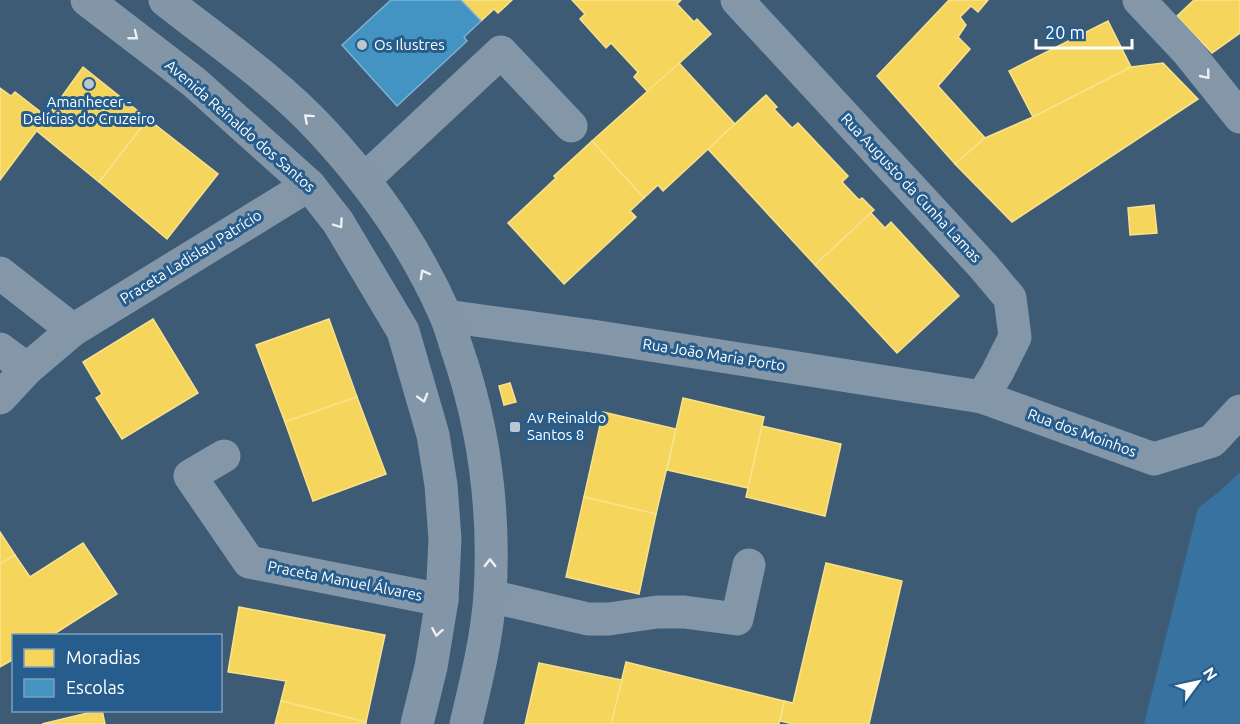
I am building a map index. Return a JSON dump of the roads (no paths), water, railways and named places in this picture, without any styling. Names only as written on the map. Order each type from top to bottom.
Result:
[{"type":"main road","name":"Avenida Reinaldo dos Santos","points":[[87,0],[194,82],[309,184],[338,222],[403,331],[433,435],[441,485],[445,539],[442,600],[431,667],[417,724]]},
{"type":"main road","points":[[182,4],[320,129],[364,178],[406,242],[446,316],[464,369],[480,430],[489,514],[490,596],[483,650],[466,724]]},
{"type":"street","name":"Rua Augusto da Cunha Lamas","points":[[737,0],[1010,298],[1015,337],[982,397]]},
{"type":"street","points":[[1139,0],[1187,51],[1240,117]]},
{"type":"street","points":[[364,178],[501,52],[571,126]]},
{"type":"street","name":"Praceta Ladislau Patrício","points":[[0,398],[27,369],[73,330],[309,184]]},
{"type":"street","points":[[0,273],[73,330]]},
{"type":"street","name":"Rua João Maria Porto","points":[[446,316],[611,339],[982,397]]},
{"type":"street","points":[[0,349],[27,369]]},
{"type":"street","name":"Rua dos Moinhos","points":[[982,397],[1154,459],[1212,441],[1240,411]]},
{"type":"street","name":"Praceta Manuel Álvares","points":[[224,456],[190,476],[249,562],[442,600]]},
{"type":"street","points":[[490,596],[588,619],[609,619],[657,612],[684,612],[737,619],[749,566]]},
{"type":"place","name":"Os Ilustres","points":[[362,45]]},
{"type":"place","name":"Amanhecer - Delícias do Cruzeiro","points":[[89,84]]},
{"type":"place","name":"Av Reinaldo Santos 8","points":[[515,427]]}]
